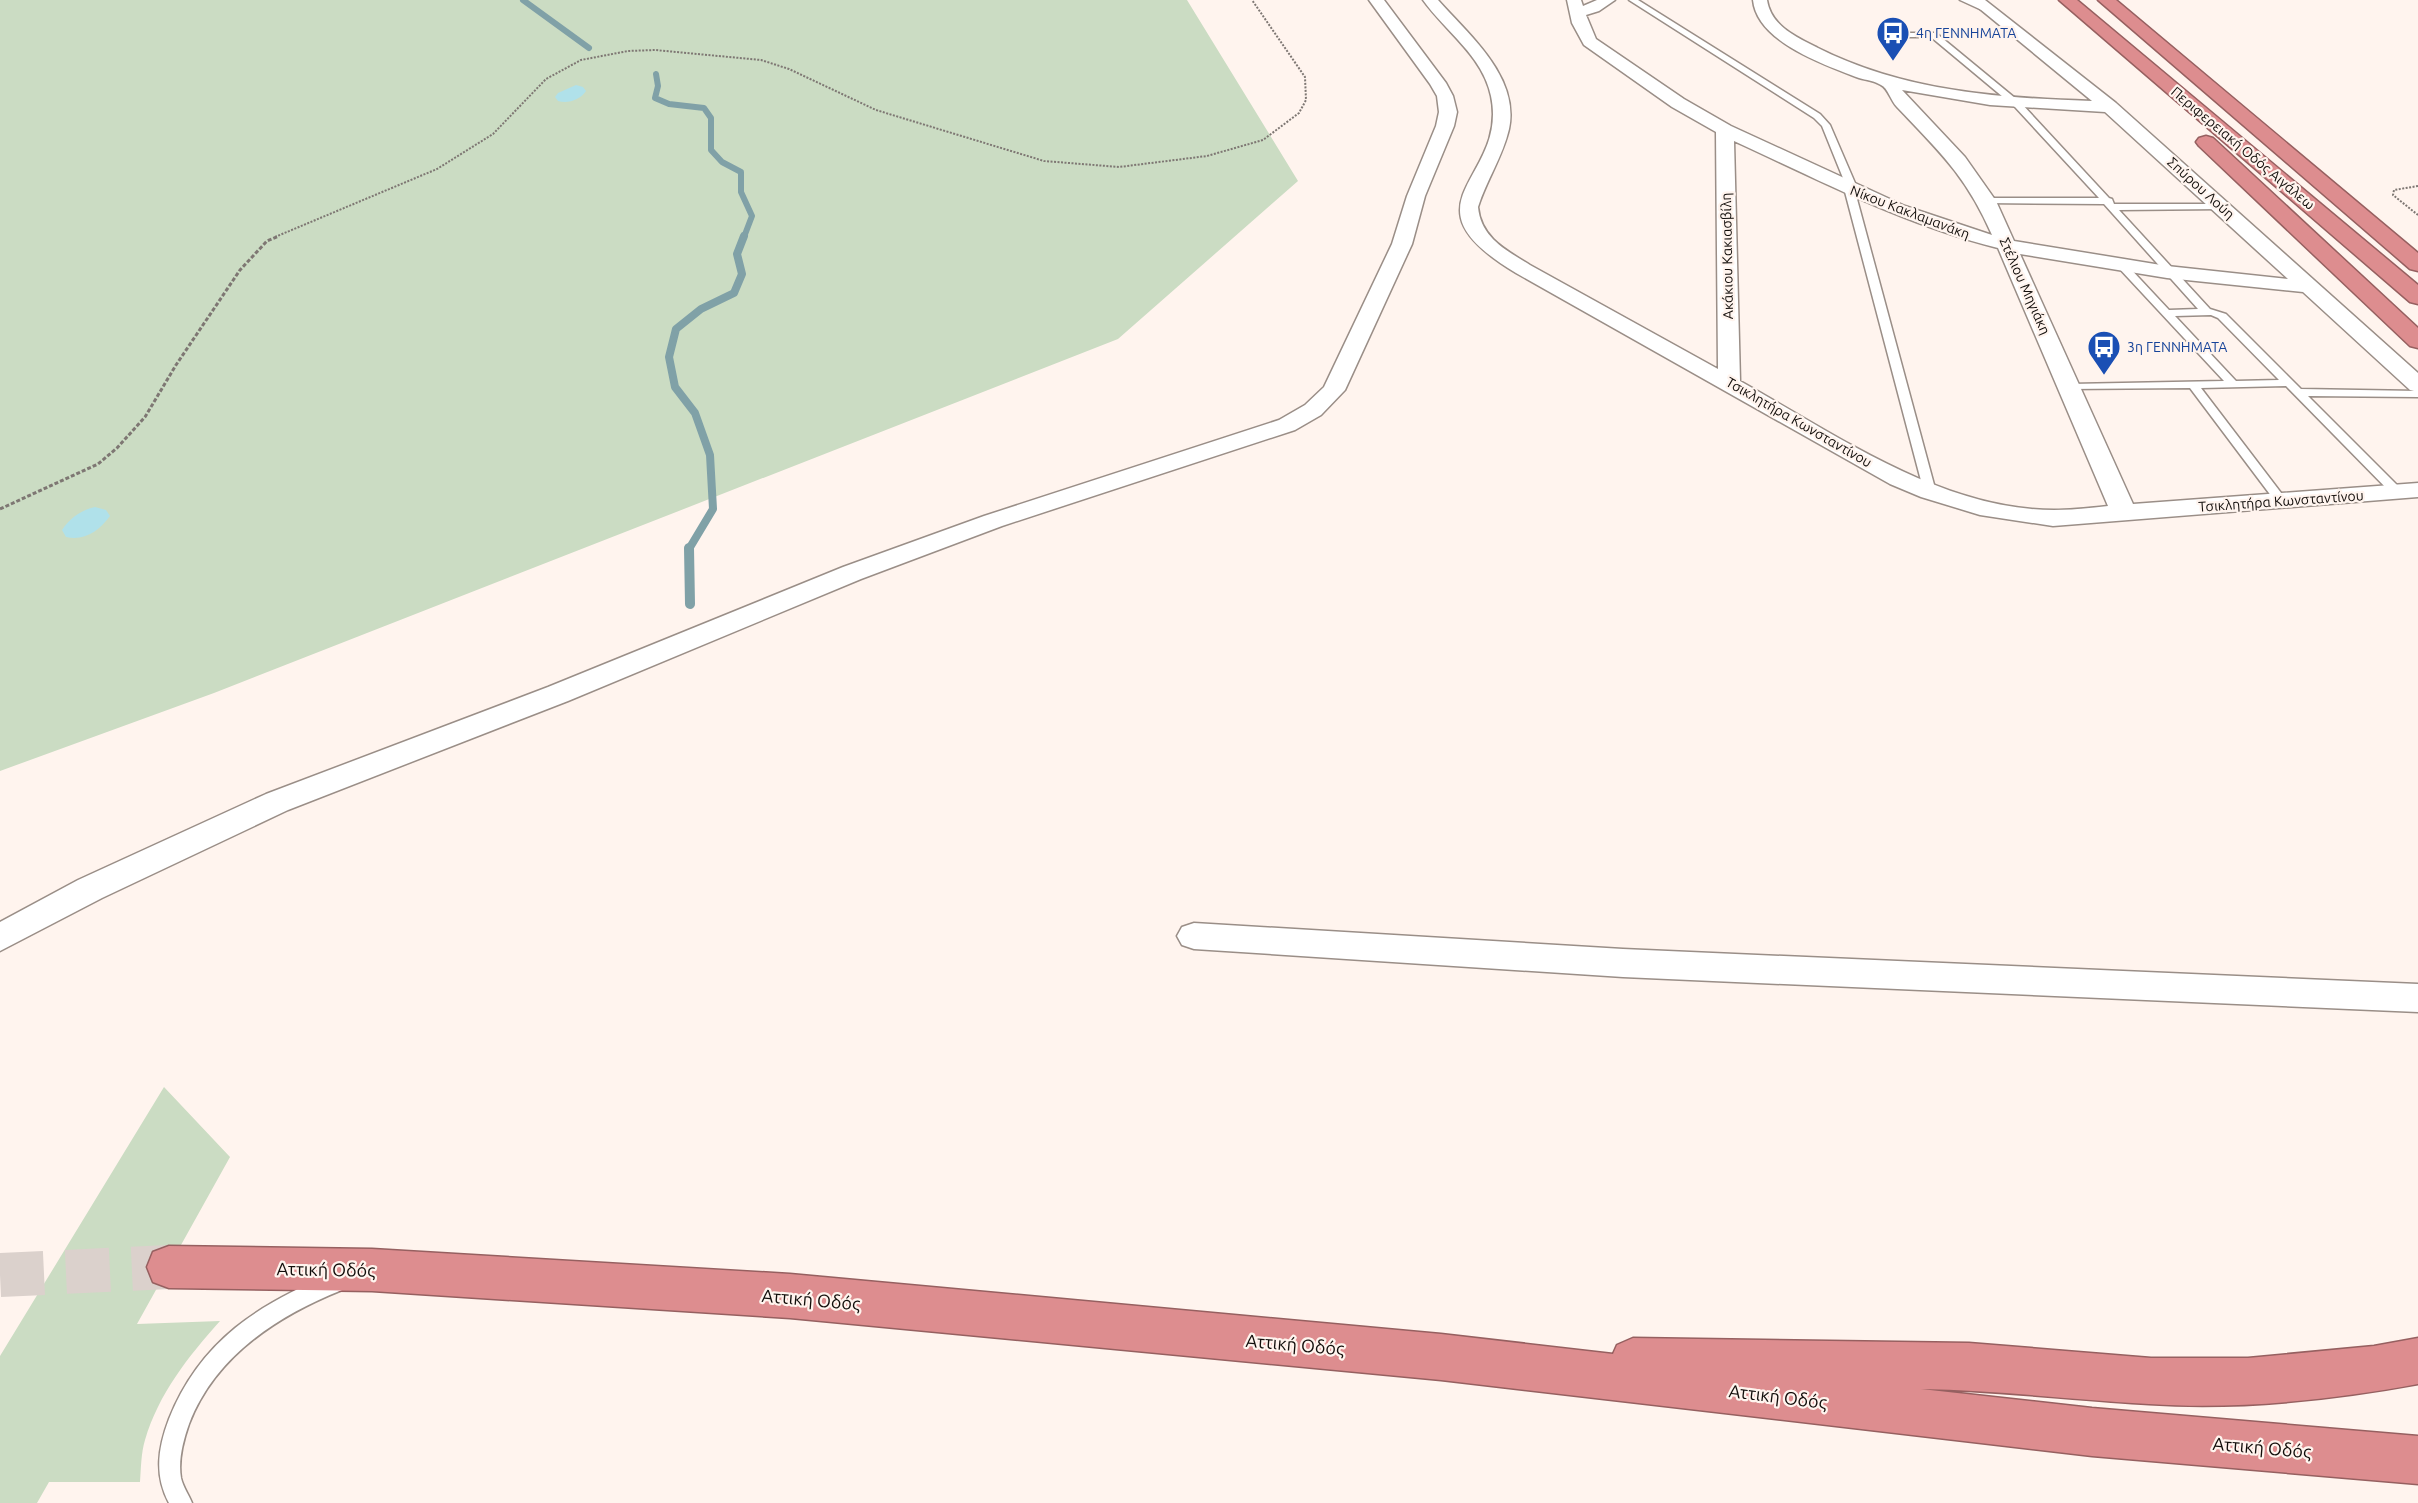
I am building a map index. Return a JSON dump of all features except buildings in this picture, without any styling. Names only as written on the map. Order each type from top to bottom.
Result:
[{"type":"highway","name":"Περιφερειακή Οδός Αιγάλεω","points":[[2067,0],[2418,297]]},
{"type":"highway","name":"Περιφερειακή Οδός Αιγάλεω","points":[[2106,0],[2418,264]]},
{"type":"highway","points":[[2130,52],[2142,76],[2220,157],[2418,341]]},
{"type":"highway","points":[[2391,242],[2418,257]]},
{"type":"highway","name":"Αττική Οδός","points":[[169,1267],[372,1270],[790,1296],[1441,1358],[2092,1432],[2418,1460]]},
{"type":"highway","points":[[1441,1358],[1969,1366],[2151,1381],[2248,1381],[2373,1369],[2418,1361]]},
{"type":"street","points":[[0,938],[129,870],[277,802],[558,694],[852,573],[993,521],[1287,425],[1313,410],[1334,390],[1402,244],[1416,196],[1445,126],[1448,112],[1445,96],[1438,83],[1376,0]]},
{"type":"street","name":"Τσικλητήρα Κωνσταντίνου","points":[[1430,0],[1480,60],[1495,82],[1501,98],[1500,127],[1468,207],[1468,216],[1479,238],[1501,256],[1532,274],[1877,466],[1930,492],[1989,510],[2022,516],[2053,518],[2407,491]]},
{"type":"street","points":[[1575,7],[1594,8],[1608,0]]},
{"type":"street","points":[[1760,0],[1760,9],[1767,21],[1787,38],[1842,67],[1890,84],[2017,104],[2109,107]]},
{"type":"street","name":"Σπύρου Λούη","points":[[1981,4],[2109,107],[2418,385]]},
{"type":"street","name":"Νίκου Κακλαμανάκη","points":[[1575,7],[1590,42],[1672,99],[1725,130],[1849,188],[1932,223],[2007,245],[2122,266],[2167,273],[2310,287]]},
{"type":"street","name":"Στέλιου Μηγιάκη","points":[[1890,84],[1900,100],[1959,161],[1987,201],[2071,387],[2124,513]]},
{"type":"street","name":"Ακάκιου Κακιασβίλη","points":[[1725,130],[1729,382]]},
{"type":"street","points":[[1194,936],[1623,963],[2418,998]]},
{"type":"lane","points":[[1633,0],[1822,120],[1850,183],[1849,188],[1930,492]]},
{"type":"lane","points":[[1964,0],[1981,4]]},
{"type":"lane","points":[[1886,35],[1933,35],[2017,104],[2111,204],[2167,273],[2207,312]]},
{"type":"lane","points":[[1987,201],[2221,206]]},
{"type":"lane","points":[[2122,266],[2234,384]]},
{"type":"lane","points":[[2169,313],[2207,312],[2222,316],[2288,383],[2407,491]]},
{"type":"lane","points":[[2071,387],[2288,383]]},
{"type":"lane","points":[[2193,385],[2282,501]]},
{"type":"lane","points":[[2298,392],[2418,393]]},
{"type":"lane","points":[[182,1503],[171,1482],[170,1449],[180,1414],[200,1379],[226,1347],[259,1320],[327,1286],[372,1270]]},
{"type":"path","points":[[0,509],[98,464],[117,448],[145,417],[176,365],[240,270],[267,241],[437,169],[472,149],[493,134],[546,79],[581,60],[628,51],[743,56],[789,69],[876,110],[1044,161],[1119,167],[1161,164],[1207,156],[1263,140],[1299,113],[1306,100],[1305,77],[1252,0]]},
{"type":"path","points":[[2418,186],[2394,190],[2393,195],[2418,215]]},
{"type":"green space","points":[[0,0],[1187,0],[1298,181],[1118,339],[214,693],[0,771]]},
{"type":"green space","points":[[164,1087],[230,1157],[137,1324],[220,1321],[186,1362],[158,1407],[144,1445],[140,1482],[49,1482],[37,1503],[0,1503],[0,1356]]},
{"type":"waterway","points":[[523,0],[589,48]]},
{"type":"waterway","points":[[656,74],[658,86],[655,98],[669,104],[704,108],[711,118],[711,150],[722,162],[741,172],[741,192],[752,216],[744,237]]},
{"type":"waterway","points":[[565,97],[576,91]]},
{"type":"waterway","points":[[689,549],[713,509],[710,455],[695,413],[675,387],[669,357],[676,329],[701,309],[734,293],[742,274],[737,254],[744,236]]},
{"type":"waterway","points":[[77,530],[95,516]]},
{"type":"waterway","points":[[689,549],[690,604]]},
{"type":"tunnel","points":[[0,1275],[169,1267]]},
{"type":"place","name":"4η ΓΕΝΝΗΜΑΤΑ","points":[[1893,62]]},
{"type":"place","name":"3η ΓΕΝΝΗΜΑΤΑ","points":[[2104,376]]}]
